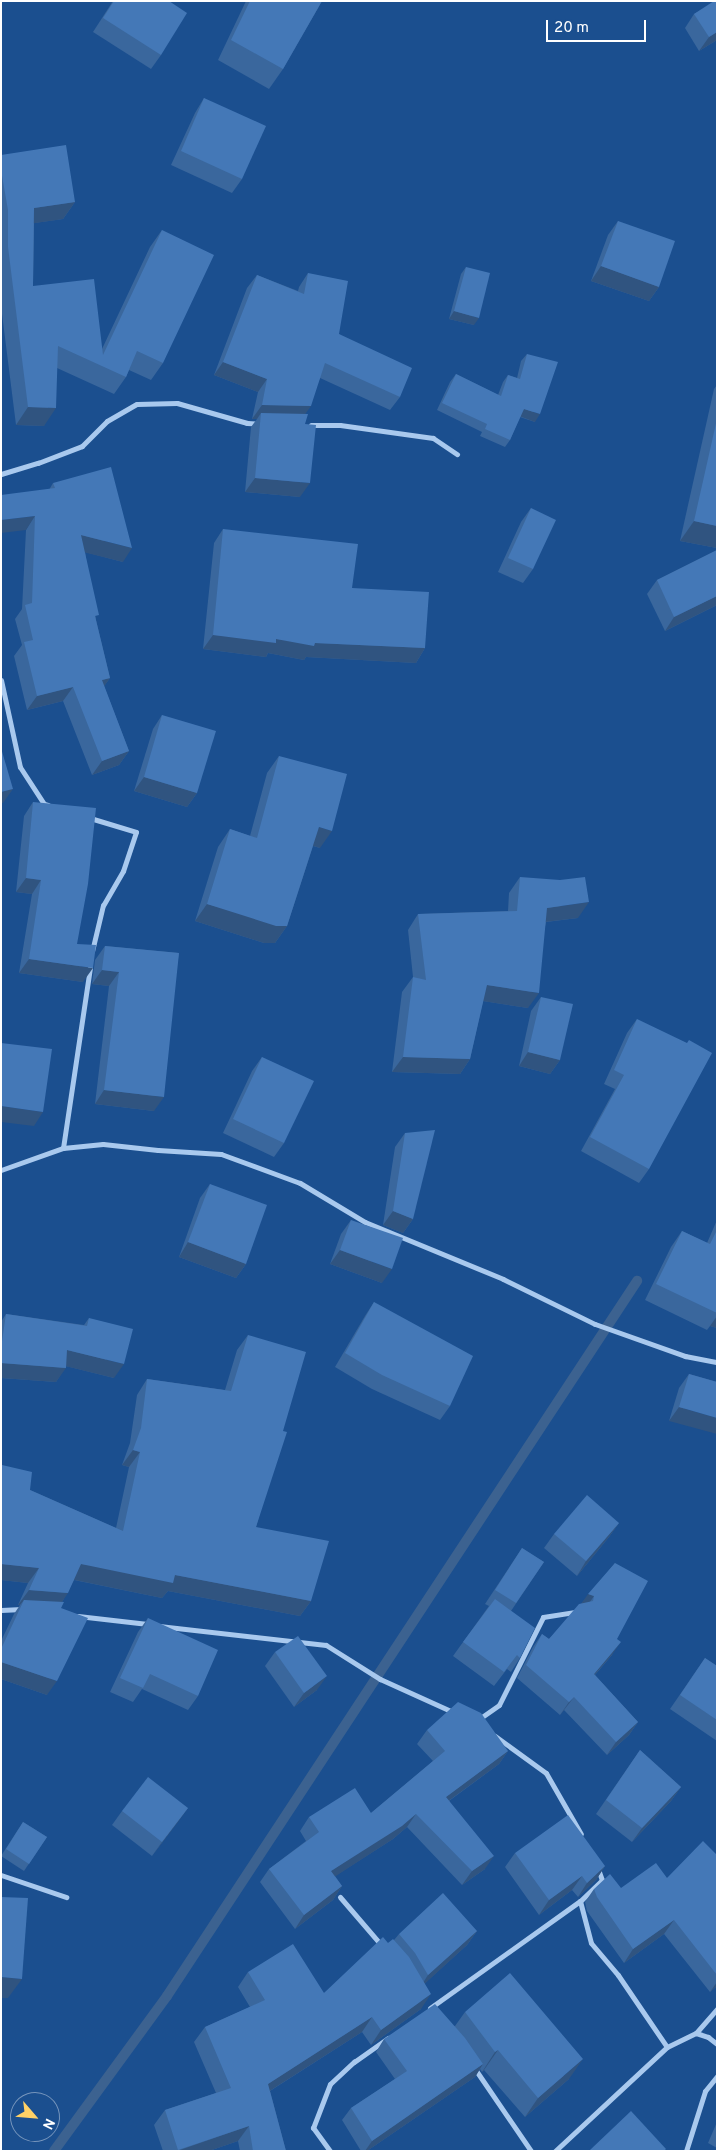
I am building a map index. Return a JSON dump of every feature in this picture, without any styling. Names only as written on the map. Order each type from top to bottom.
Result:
[{"type":"street","points":[[1,474],[38,463],[82,446],[108,421],[137,404],[177,403],[247,424],[266,424]]},
{"type":"street","points":[[303,424],[340,425],[433,438],[458,454]]},
{"type":"street","points":[[1,680],[20,767],[44,804],[53,806]]},
{"type":"street","points":[[64,1148],[94,938],[103,905],[122,871],[136,832],[81,815]]},
{"type":"street","points":[[1,1170],[64,1148],[103,1144],[221,1154],[300,1183],[365,1222],[503,1279],[595,1324],[685,1356],[717,1362]]},
{"type":"street","points":[[2,1611],[28,1609]]},
{"type":"street","points":[[482,1727],[475,1723],[499,1705],[543,1617],[581,1611]]},
{"type":"street","points":[[71,1615],[326,1645],[380,1679],[458,1715]]},
{"type":"street","points":[[489,1732],[546,1773],[582,1836]]},
{"type":"street","points":[[427,2011],[580,1901],[602,1880],[594,1862]]},
{"type":"street","points":[[1,1875],[66,1897]]},
{"type":"street","points":[[340,1897],[390,1955]]},
{"type":"street","points":[[580,1901],[590,1943],[618,1974],[667,2047]]},
{"type":"street","points":[[422,2002],[432,2017]]},
{"type":"street","points":[[554,2151],[667,2047],[696,2033],[717,2009]]},
{"type":"street","points":[[696,2033],[708,2037],[717,2044]]},
{"type":"street","points":[[330,2151],[313,2128],[330,2084],[354,2062],[394,2034]]},
{"type":"street","points":[[471,2064],[531,2151]]},
{"type":"street","points":[[686,2151],[705,2091],[717,2076]]},
{"type":"building","points":[[114,1],[169,1],[187,13],[161,55],[103,18]]},
{"type":"building","points":[[250,1],[322,1],[283,69],[231,40]]},
{"type":"building","points":[[717,1],[717,32],[709,37],[694,14]]},
{"type":"building","points":[[204,98],[266,126],[242,179],[181,151]]},
{"type":"building","points":[[66,145],[75,202],[34,208],[33,286],[94,279],[103,355],[162,230],[214,255],[163,363],[137,351],[126,377],[58,346],[56,408],[28,407],[8,247],[8,210],[1,170],[1,155]]},
{"type":"building","points":[[618,221],[675,241],[659,287],[601,266]]},
{"type":"building","points":[[466,267],[490,273],[479,318],[454,311]]},
{"type":"building","points":[[308,273],[348,281],[339,334],[412,368],[400,397],[325,363],[311,406],[262,405],[267,379],[223,362],[257,275],[304,294]]},
{"type":"building","points":[[527,354],[558,362],[540,414],[524,409],[510,440],[485,429],[487,424],[442,403],[456,374],[501,396],[508,375],[520,379]]},
{"type":"building","points":[[261,413],[308,414],[305,424],[316,425],[310,483],[255,478]]},
{"type":"building","points":[[717,419],[717,526],[694,521]]},
{"type":"building","points":[[111,467],[132,548],[81,535],[99,615],[95,616],[110,678],[102,680],[129,751],[102,761],[73,687],[37,696],[24,642],[33,640],[25,605],[32,603],[35,516],[1,520],[1,495],[55,488],[53,483]]},
{"type":"building","points":[[531,508],[556,520],[533,569],[508,558]]},
{"type":"building","points":[[223,529],[358,544],[352,588],[429,592],[425,648],[315,643],[314,646],[276,639],[276,643],[213,635]]},
{"type":"building","points":[[717,550],[717,596],[674,617],[657,580]]},
{"type":"building","points":[[162,715],[216,731],[197,793],[144,777]]},
{"type":"building","points":[[1,748],[13,789],[1,792]]},
{"type":"building","points":[[279,756],[347,774],[332,831],[319,827],[287,926],[276,926],[207,904],[230,829],[257,838]]},
{"type":"building","points":[[33,802],[96,808],[88,884],[77,944],[96,945],[93,968],[29,959],[41,880],[26,878]]},
{"type":"building","points":[[520,877],[560,880],[585,877],[589,902],[547,908],[539,993],[487,985],[470,1059],[403,1057],[413,977],[426,980],[418,914],[517,911]]},
{"type":"building","points":[[105,946],[179,953],[164,1097],[104,1090],[119,972],[102,970]]},
{"type":"building","points":[[541,997],[573,1004],[560,1060],[528,1052]]},
{"type":"building","points":[[637,1019],[687,1043],[689,1040],[712,1053],[649,1169],[590,1137],[624,1075],[614,1070]]},
{"type":"building","points":[[1,1043],[52,1049],[43,1112],[1,1106]]},
{"type":"building","points":[[262,1057],[314,1081],[284,1143],[233,1119]]},
{"type":"building","points":[[435,1130],[413,1219],[393,1211],[405,1133]]},
{"type":"building","points":[[210,1184],[267,1205],[246,1264],[188,1242]]},
{"type":"building","points":[[351,1220],[403,1238],[392,1269],[340,1250]]},
{"type":"building","points":[[717,1230],[717,1313],[656,1284],[682,1231],[710,1244]]},
{"type":"building","points":[[374,1302],[473,1356],[450,1406],[382,1375],[345,1353]]},
{"type":"building","points":[[6,1314],[87,1326],[89,1318],[133,1329],[124,1364],[67,1350],[66,1368],[1,1363],[1,1348]]},
{"type":"building","points":[[248,1335],[306,1352],[283,1431],[287,1432],[256,1527],[329,1541],[311,1601],[175,1575],[173,1583],[81,1564],[68,1593],[29,1590],[39,1568],[1,1564],[2,1465],[32,1472],[30,1490],[123,1531],[140,1452],[133,1450],[141,1428],[147,1379],[231,1391]]},
{"type":"building","points":[[689,1374],[717,1382],[717,1418],[679,1407]]},
{"type":"building","points":[[587,1495],[619,1523],[586,1561],[554,1534]]},
{"type":"building","points":[[522,1548],[544,1562],[516,1603],[495,1590]]},
{"type":"building","points":[[615,1563],[648,1581],[617,1639],[621,1642],[594,1674],[638,1722],[616,1742],[574,1697],[569,1702],[526,1665],[542,1634],[549,1639],[579,1604],[593,1601],[594,1596],[588,1594]]},
{"type":"building","points":[[495,1599],[535,1628],[520,1658],[517,1655],[504,1672],[463,1642]]},
{"type":"building","points":[[24,1600],[64,1602],[61,1608],[88,1618],[57,1681],[1,1662],[1,1649]]},
{"type":"building","points":[[148,1618],[218,1650],[198,1696],[150,1674],[143,1688],[120,1678]]},
{"type":"building","points":[[298,1636],[327,1676],[304,1693],[275,1652]]},
{"type":"building","points":[[705,1658],[717,1666],[717,1720],[680,1695]]},
{"type":"building","points":[[458,1702],[481,1713],[508,1751],[446,1797],[494,1856],[472,1871],[416,1814],[402,1826],[331,1871],[342,1886],[304,1915],[269,1869],[319,1832],[309,1817],[355,1788],[371,1813],[445,1751],[427,1730]]},
{"type":"building","points":[[640,1750],[681,1787],[642,1828],[606,1800]]},
{"type":"building","points":[[148,1777],[188,1808],[162,1842],[122,1811]]},
{"type":"building","points":[[568,1815],[605,1866],[587,1883],[582,1876],[549,1900],[515,1853]]},
{"type":"building","points":[[23,1822],[47,1837],[29,1864],[6,1849]]},
{"type":"building","points":[[703,1841],[717,1855],[717,1975],[674,1920],[633,1949],[597,1897],[594,1889],[610,1874],[621,1888],[656,1863],[667,1878]]},
{"type":"building","points":[[443,1893],[477,1931],[428,1975],[415,1953],[399,1934]]},
{"type":"building","points":[[1,1897],[28,1898],[22,1979],[1,1977]]},
{"type":"building","points":[[383,1937],[388,1943],[393,1939],[409,1957],[431,1994],[381,2030],[372,2017],[268,2084],[286,2151],[253,2151],[249,2126],[178,2150],[165,2110],[231,2088],[205,2027],[265,2000],[248,1972],[293,1944],[324,1993]]},
{"type":"building","points":[[510,1973],[583,2059],[538,2098],[498,2050],[495,2052],[465,2012]]},
{"type":"building","points":[[435,2004],[465,2038],[483,2064],[372,2141],[351,2108],[407,2071],[384,2039]]},
{"type":"building","points":[[631,2111],[666,2149],[664,2151],[590,2150]]},
{"type":"waterway","points":[[54,2151],[167,1996],[637,1281]]}]
